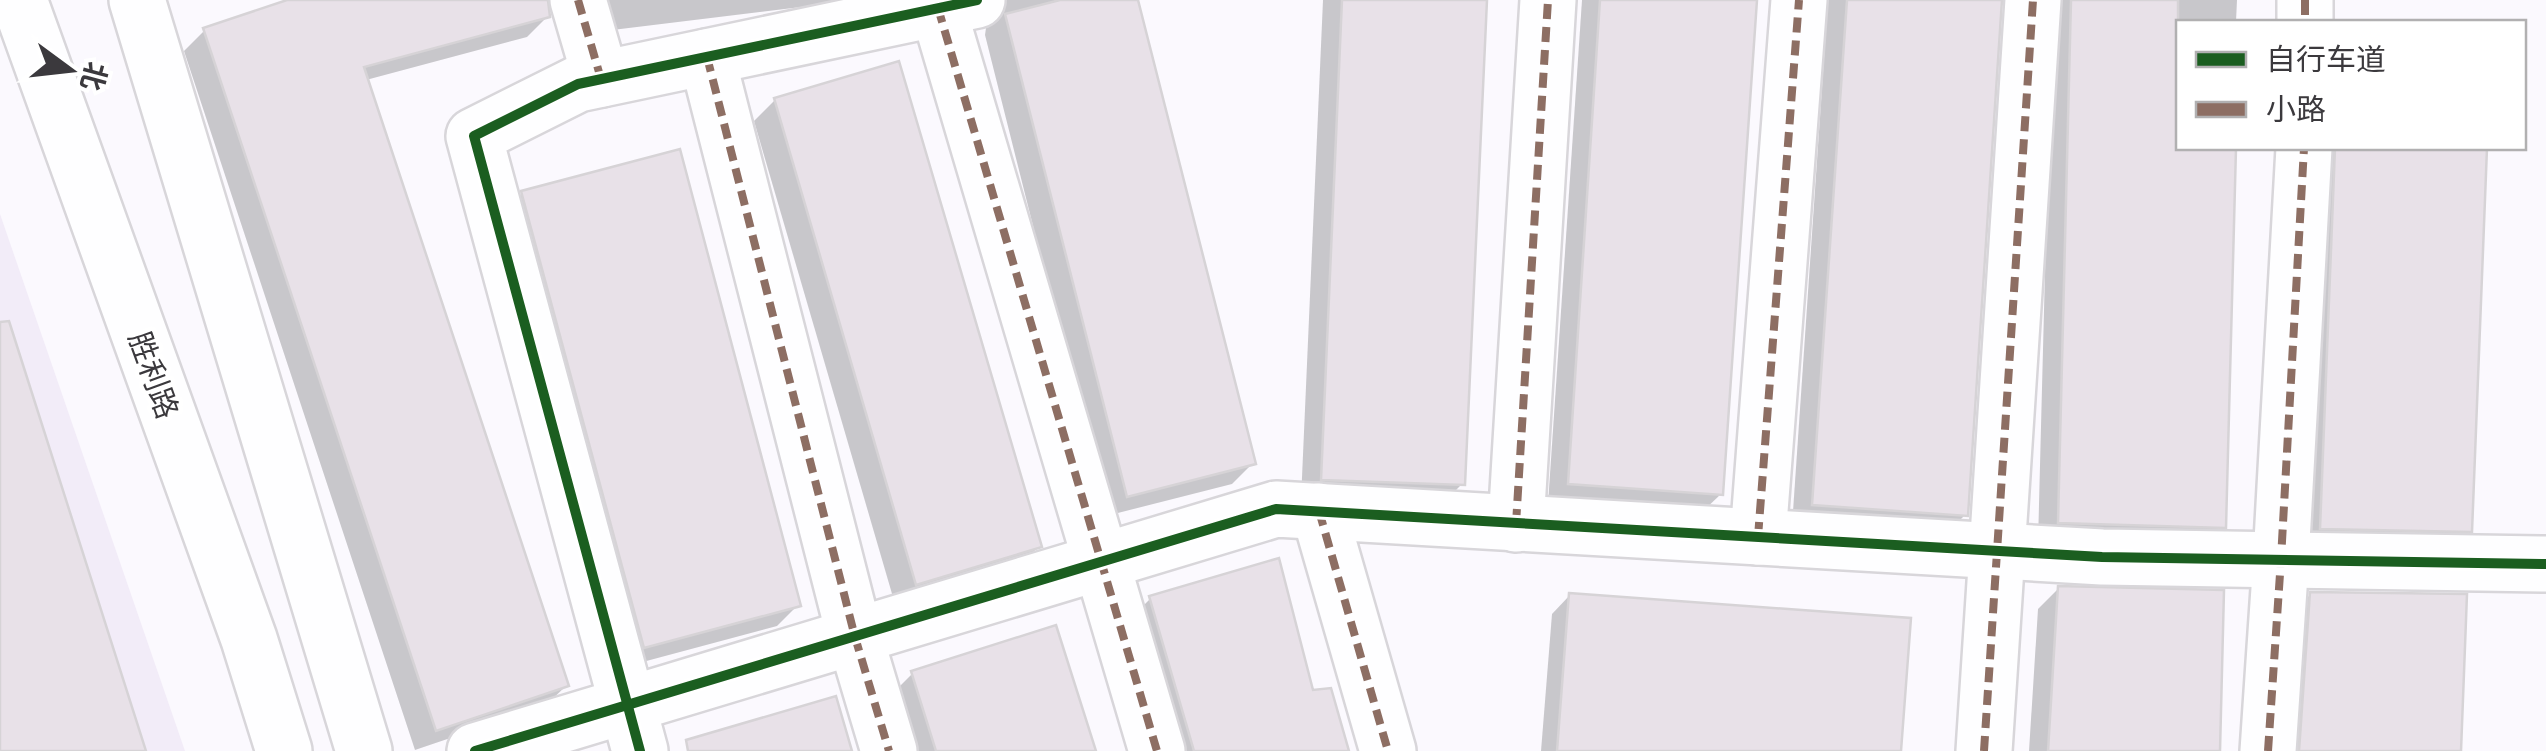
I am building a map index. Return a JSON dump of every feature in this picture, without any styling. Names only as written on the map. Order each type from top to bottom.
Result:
[{"type":"street","name":"胜利路","points":[[19,0],[249,640],[284,751]]},
{"type":"street","points":[[137,0],[364,751]]},
{"type":"street","points":[[578,0],[602,80]]},
{"type":"street","points":[[1516,524],[1548,0]]},
{"type":"street","points":[[1758,537],[1799,0]]},
{"type":"street","points":[[1984,751],[2033,0]]},
{"type":"street","points":[[634,728],[474,136],[578,84],[957,4],[1102,562],[1157,751]]},
{"type":"street","points":[[706,57],[854,636],[889,751]]},
{"type":"street","points":[[2268,751],[2304,150]]},
{"type":"street","points":[[475,751],[634,728],[854,636],[1276,508],[2102,556],[2546,564]]},
{"type":"street","points":[[1318,511],[1388,751]]},
{"type":"shaded area","points":[[0,214],[185,751],[0,751]]},
{"type":"building","points":[[287,0],[548,0],[550,17],[364,67],[569,686],[436,731],[203,28]]},
{"type":"building","points":[[1060,0],[1138,0],[1256,464],[1127,497],[1005,14]]},
{"type":"building","points":[[1342,0],[1487,0],[1465,485],[1321,480]]},
{"type":"building","points":[[1600,0],[1757,0],[1723,495],[1568,484]]},
{"type":"building","points":[[1847,0],[2002,0],[1968,516],[1812,505]]},
{"type":"building","points":[[2071,0],[2178,0],[2176,150],[2236,150],[2226,528],[2058,523]]},
{"type":"building","points":[[899,61],[1042,547],[916,585],[774,98]]},
{"type":"building","points":[[680,149],[801,606],[644,648],[521,191]]},
{"type":"building","points":[[2335,150],[2487,150],[2472,532],[2320,529]]},
{"type":"building","points":[[9,321],[146,751],[0,751],[0,322]]},
{"type":"building","points":[[1279,558],[1313,690],[1331,688],[1349,751],[1194,751],[1149,596]]},
{"type":"building","points":[[2058,586],[2224,590],[2220,751],[2048,751]]},
{"type":"building","points":[[2310,592],[2467,594],[2461,751],[2299,751]]},
{"type":"building","points":[[1569,593],[1911,618],[1901,751],[1557,751]]},
{"type":"building","points":[[1056,625],[1096,751],[936,751],[911,671]]},
{"type":"building","points":[[836,696],[852,751],[688,751],[686,740]]},
{"type":"marked path","points":[[578,0],[601,79]]},
{"type":"marked path","points":[[1516,524],[1548,0]]},
{"type":"marked path","points":[[1758,537],[1799,0]]},
{"type":"marked path","points":[[1984,751],[2033,0]]},
{"type":"marked path","points":[[2305,0],[2305,20]]},
{"type":"marked path","points":[[938,8],[1157,751]]},
{"type":"marked path","points":[[707,57],[855,637],[889,751]]},
{"type":"marked path","points":[[2268,751],[2304,150]]},
{"type":"marked path","points":[[1319,511],[1388,751]]},
{"type":"cycle path","points":[[640,751],[474,136],[578,84],[977,0]]},
{"type":"cycle path","points":[[475,751],[1276,509],[2102,557],[2546,564]]}]
